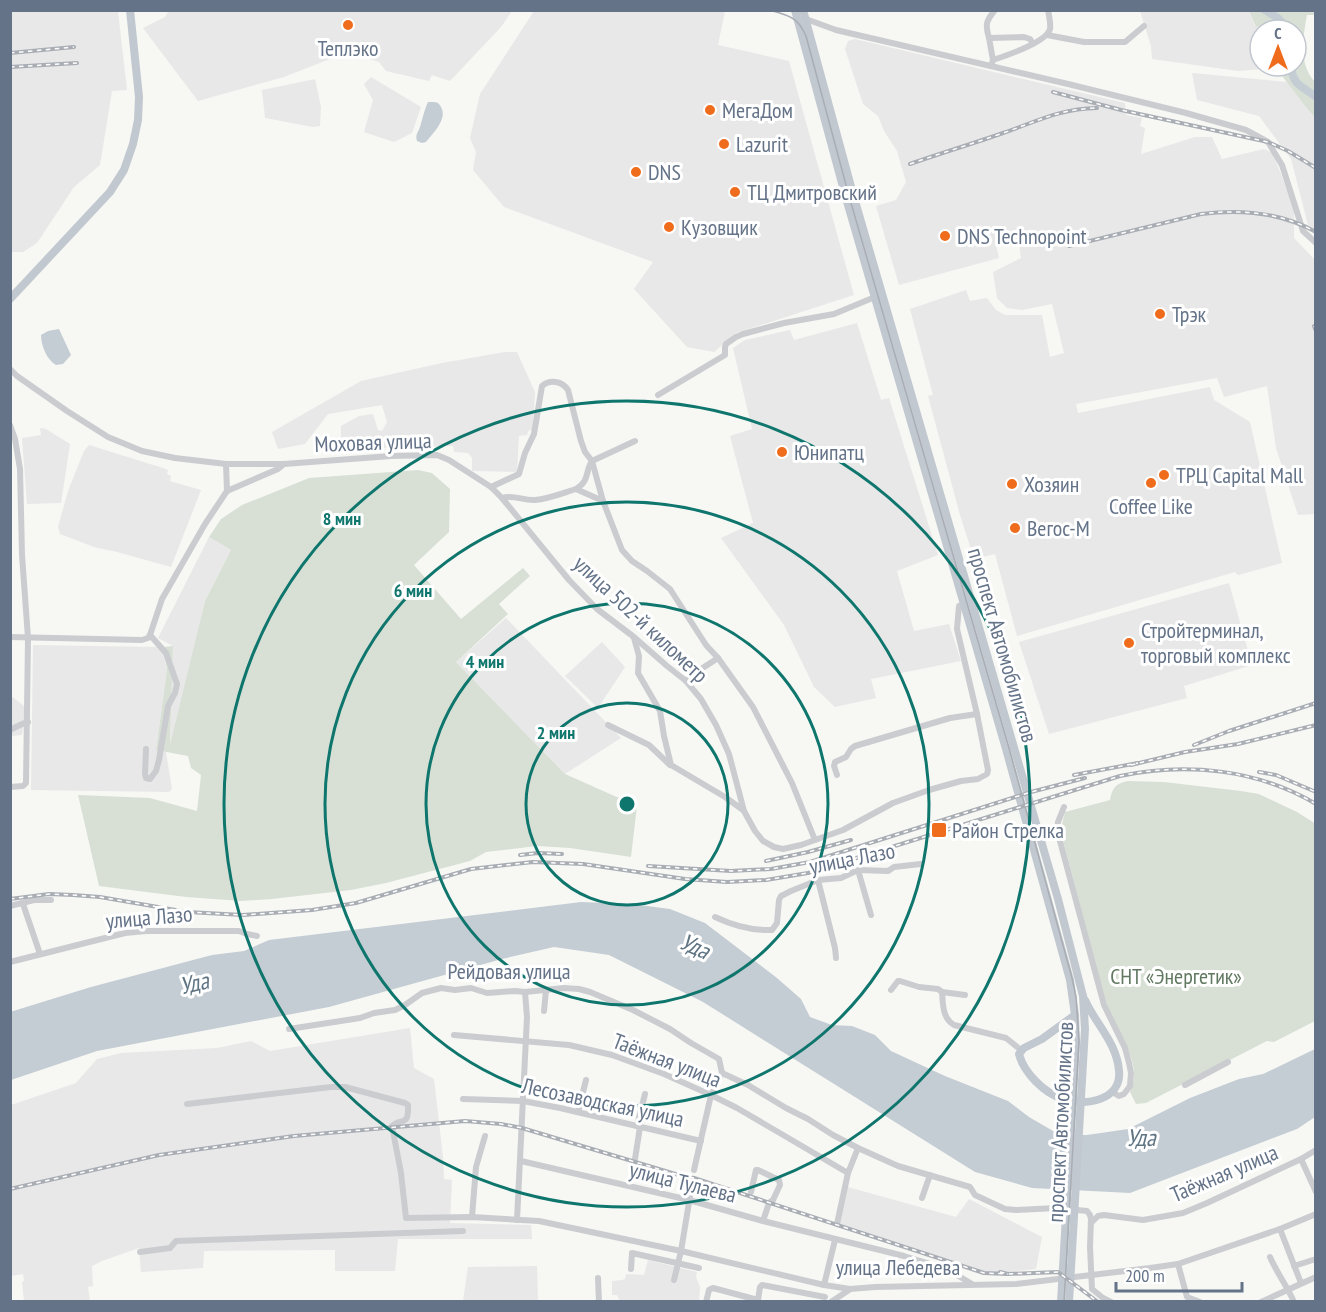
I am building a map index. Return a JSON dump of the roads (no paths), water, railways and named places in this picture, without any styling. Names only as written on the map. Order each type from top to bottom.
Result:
[{"type":"main road","points":[[10,299],[110,192],[124,170],[138,120],[139,97],[130,10]]},
{"type":"main road","points":[[797,11],[806,19]]},
{"type":"main road","name":"проспект Автомобилистов","points":[[797,11],[875,297],[963,605],[1034,819],[1083,996],[1085,1029],[1078,1084],[1061,1302]]},
{"type":"main road","name":"проспект Автомобилистов","points":[[806,19],[853,194],[1010,748],[1026,823],[1070,980],[1075,1015],[1078,1084],[1069,1302]]},
{"type":"main road","points":[[1075,1015],[1042,1039],[1021,1050],[1019,1054],[1036,1081],[1051,1093],[1065,1100],[1089,1102],[1102,1099],[1112,1092],[1119,1081],[1119,1069],[1111,1043],[1091,1014],[1083,996]]},
{"type":"main road","points":[[1085,1029],[1088,1025],[1098,1021]]},
{"type":"street","points":[[992,63],[987,20],[995,10]]},
{"type":"street","points":[[992,63],[1033,44],[1047,34],[1050,28],[1048,10]]},
{"type":"street","points":[[806,19],[836,30],[992,63],[1246,130],[1269,142],[1282,165],[1304,231],[1316,243]]},
{"type":"street","points":[[1047,34],[1084,42],[1125,42],[1144,26]]},
{"type":"street","points":[[989,38],[1024,37],[1030,39],[1033,44]]},
{"type":"street","points":[[658,394],[725,355],[726,344],[736,337],[784,323],[834,314],[875,297]]},
{"type":"street","name":"Моховая улица","points":[[10,369],[67,411],[114,440],[142,451],[175,459],[226,464],[284,464],[436,455],[449,460],[491,487]]},
{"type":"street","name":"улица 502-й километр","points":[[815,840],[792,783],[753,707],[706,645],[670,589],[632,561],[622,550],[603,501],[592,461],[581,441],[565,385],[560,382],[548,382],[542,386],[534,434],[519,474],[491,487],[569,580],[597,609],[686,681],[701,699],[729,754],[744,811],[763,841],[774,847],[783,849],[801,845],[815,840],[843,830],[893,803],[928,790],[984,777],[987,774],[977,714],[957,629],[959,606],[963,605]]},
{"type":"street","points":[[10,425],[20,469],[22,555],[28,638],[26,784],[10,788]]},
{"type":"street","points":[[502,498],[510,496],[537,500],[576,489],[585,480],[592,461],[634,441]]},
{"type":"street","points":[[226,464],[227,492]]},
{"type":"street","points":[[10,637],[142,640],[149,637],[162,599],[205,524],[227,492],[278,469],[284,464]]},
{"type":"street","points":[[576,489],[603,501]]},
{"type":"street","points":[[146,749],[145,776],[150,779],[156,771],[168,706],[177,684],[166,653],[149,637]]},
{"type":"street","points":[[634,637],[639,656],[638,673],[660,711],[670,765]]},
{"type":"street","points":[[686,681],[718,658]]},
{"type":"street","points":[[837,775],[835,762],[846,757],[855,746],[950,718],[977,714]]},
{"type":"street","points":[[10,729],[28,722]]},
{"type":"street","points":[[608,725],[649,745],[670,765],[725,797],[744,811]]},
{"type":"street","points":[[1064,807],[1057,830],[1104,1005],[1125,1048],[1131,1073],[1130,1086],[1124,1094],[1119,1096],[1112,1092]]},
{"type":"street","name":"улица Лазо","points":[[714,916],[731,925],[772,930],[777,923],[779,900],[781,896],[790,891],[818,880],[841,878],[858,870],[888,871],[900,866],[921,864]]},
{"type":"street","points":[[858,870],[871,915]]},
{"type":"street","points":[[818,880],[836,958]]},
{"type":"street","points":[[10,906],[34,900],[51,900]]},
{"type":"street","points":[[23,903],[40,954]]},
{"type":"street","name":"улица Лазо","points":[[10,962],[126,933],[239,931],[257,936]]},
{"type":"street","points":[[891,990],[900,981],[919,987],[938,989],[942,992],[965,995]]},
{"type":"street","name":"Рейдовая улица","points":[[289,1029],[395,1010],[422,993],[441,988],[455,990],[471,988],[487,993],[579,989],[633,1010],[670,1029],[719,1059],[722,1073],[748,1085],[858,1148],[898,1166],[970,1187],[975,1195],[1005,1209],[1057,1208],[1087,1211],[1091,1223]]},
{"type":"street","points":[[544,1011],[546,990]]},
{"type":"street","points":[[517,1220],[521,1161],[525,992]]},
{"type":"street","points":[[942,992],[948,1022],[1006,1038],[1021,1050]]},
{"type":"street","name":"Таёжная улица","points":[[454,1035],[569,1045],[612,1055],[664,1074],[711,1095],[848,1173]]},
{"type":"street","points":[[1185,1085],[1228,1062]]},
{"type":"street","points":[[694,1170],[711,1095],[722,1073]]},
{"type":"street","points":[[578,1112],[586,1080]]},
{"type":"street","name":"улица Лебедева","points":[[187,1104],[331,1087],[345,1087],[405,1103],[408,1105],[407,1118],[404,1122],[395,1123],[392,1126],[401,1173],[406,1218],[472,1217],[539,1221],[849,1289],[1016,1284],[1178,1264],[1316,1214]]},
{"type":"street","points":[[634,1159],[645,1094]]},
{"type":"street","name":"Лесозаводская улица","points":[[463,1099],[523,1101],[701,1141]]},
{"type":"street","points":[[472,1217],[476,1167],[485,1136]]},
{"type":"street","points":[[837,1224],[848,1173],[858,1148]]},
{"type":"street","name":"Таёжная улица","points":[[1091,1223],[1096,1217],[1104,1215],[1143,1220],[1183,1213],[1302,1159],[1316,1150]]},
{"type":"street","name":"Таёжная улица","points":[[1302,1159],[1316,1192]]},
{"type":"street","name":"улица Тулаева","points":[[521,1161],[689,1200],[835,1240],[904,1256],[947,1269],[972,1284]]},
{"type":"street","points":[[751,1192],[756,1170],[779,1180],[780,1185],[773,1200],[769,1203],[763,1221]]},
{"type":"street","points":[[922,1198],[930,1175]]},
{"type":"street","points":[[674,1280],[692,1184]]},
{"type":"street","points":[[1091,1223],[1092,1289],[1111,1302]]},
{"type":"street","points":[[1280,1228],[1301,1283]]},
{"type":"street","points":[[140,1252],[170,1248],[176,1241],[462,1231]]},
{"type":"street","points":[[706,1302],[709,1290],[713,1288],[758,1301],[762,1285],[825,1299],[823,1285],[835,1240]]},
{"type":"street","points":[[632,1269],[633,1253],[699,1268]]},
{"type":"street","points":[[1270,1257],[1294,1302]]},
{"type":"street","points":[[1294,1266],[1316,1259]]},
{"type":"street","points":[[1178,1264],[1187,1297],[1200,1302]]},
{"type":"street","points":[[1261,1302],[1316,1277]]},
{"type":"street","points":[[598,1278],[599,1302]]},
{"type":"street","points":[[831,1302],[849,1289]]},
{"type":"water","points":[[428,102],[439,104],[443,116],[436,130],[426,142],[422,143],[417,141],[417,135]]},
{"type":"water","points":[[59,329],[71,355],[63,364],[56,365],[45,352],[41,335]]},
{"type":"water","name":"Уда","points":[[581,902],[632,904],[670,909],[705,923],[801,999],[810,1017],[832,1025],[852,1026],[875,1035],[891,1051],[1008,1101],[1029,1117],[1060,1135],[1087,1135],[1128,1129],[1190,1098],[1239,1079],[1263,1074],[1315,1049],[1315,1117],[1297,1129],[1130,1193],[1032,1188],[975,1172],[703,1002],[609,955],[554,947],[502,959],[329,1007],[97,1051],[11,1080],[10,1012],[91,987],[212,955],[244,951],[269,940]]},
{"type":"waterway","points":[[1265,10],[1278,18]]},
{"type":"waterway","points":[[1294,78],[1316,97]]},
{"type":"tram line","points":[[769,10],[792,18],[800,25],[806,36],[849,196],[1009,748],[1072,978],[1076,997],[1079,1041],[1064,1302]]},
{"type":"railway","points":[[10,53],[74,47]]},
{"type":"railway","points":[[10,67],[77,63]]},
{"type":"railway","points":[[1053,92],[1121,110],[1268,142],[1316,168]]},
{"type":"railway","points":[[910,164],[1049,116],[1097,108]]},
{"type":"railway","points":[[1069,246],[1201,214],[1230,212],[1274,216],[1316,232]]},
{"type":"railway","points":[[1314,326],[1316,331]]},
{"type":"railway","points":[[1194,745],[1229,731],[1316,703]]},
{"type":"railway","points":[[1131,765],[1185,752],[1238,744],[1316,725]]},
{"type":"railway","points":[[1074,775],[1138,763]]},
{"type":"railway","points":[[10,899],[49,894],[73,895],[100,897],[187,912],[243,915],[312,910],[356,903],[471,869],[533,862],[583,864],[685,879],[727,882],[766,880],[808,873],[1120,776],[1170,770],[1195,769],[1245,776],[1293,792],[1316,804]]},
{"type":"railway","points":[[1259,772],[1276,775],[1316,792]]},
{"type":"railway","points":[[648,866],[731,871],[771,869],[810,862],[1031,792],[1085,778]]},
{"type":"railway","points":[[766,861],[851,840]]},
{"type":"railway","points":[[520,855],[562,854]]},
{"type":"railway","points":[[10,1189],[159,1155],[294,1136],[465,1121],[501,1124],[522,1128],[694,1178],[984,1273],[1008,1274]]},
{"type":"railway","points":[[1000,1272],[1008,1274],[1058,1272],[1098,1302]]},
{"type":"place","name":"Теплэко","points":[[348,25]]},
{"type":"place","name":"МегаДом","points":[[710,110]]},
{"type":"place","name":"Lazurit","points":[[724,144]]},
{"type":"place","name":"DNS","points":[[636,172]]},
{"type":"place","name":"ТЦ Дмитровский","points":[[735,192]]},
{"type":"place","name":"Кузовщик","points":[[669,227]]},
{"type":"place","name":"DNS Technopoint","points":[[945,236]]},
{"type":"place","name":"Трэк","points":[[1160,314]]},
{"type":"place","name":"Юнипатц","points":[[782,452]]},
{"type":"place","name":"ТРЦ Capital Mall","points":[[1164,475]]},
{"type":"place","name":"Coffee Like","points":[[1151,483]]},
{"type":"place","name":"Хозяин","points":[[1012,484]]},
{"type":"place","name":"Вегос-М","points":[[1015,528]]},
{"type":"place","name":"Стройтерминал, торговый комплекс","points":[[1129,643]]},
{"type":"place","name":"Район Стрелка","points":[[939,830]]},
{"type":"park label","name":"СНТ «Энергетик»","points":[[1176,976]]}]
